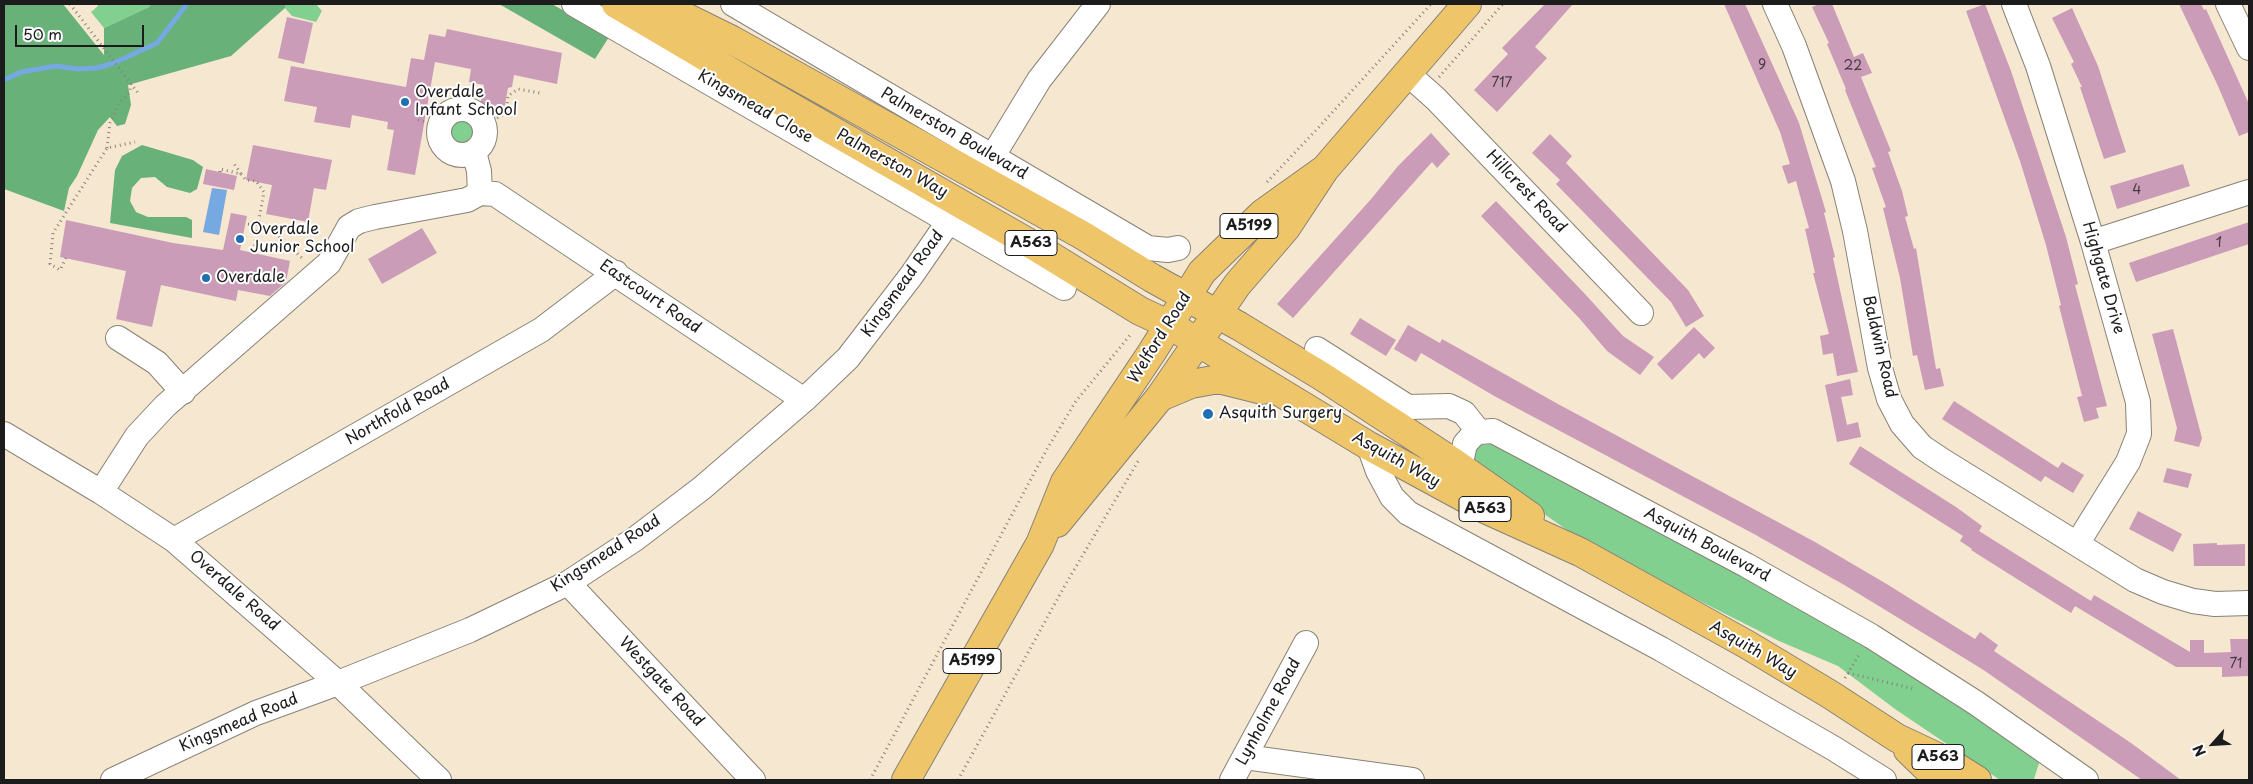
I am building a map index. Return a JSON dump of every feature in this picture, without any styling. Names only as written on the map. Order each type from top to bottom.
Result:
[{"type":"main road","name":"Palmerston Way","points":[[616,4],[765,92],[1036,247],[1140,311],[1168,324]]},
{"type":"main road","name":"Palmerston Way","points":[[659,4],[986,168],[1082,235],[1185,297]]},
{"type":"main road","name":"Welford Road","points":[[1040,544],[1160,397],[1237,285],[1286,228],[1326,169],[1468,4]]},
{"type":"main road","points":[[986,168],[977,189],[980,197],[1036,247]]},
{"type":"main road","name":"Welford Road","points":[[906,780],[1040,544],[1066,482],[1152,352],[1202,272],[1262,214],[1326,169]]},
{"type":"main road","name":"Asquith Way","points":[[1185,297],[1323,377],[1460,467],[1580,552]]},
{"type":"main road","name":"Asquith Way","points":[[1168,324],[1369,446],[1485,509],[1580,552],[1746,644],[1897,738],[1950,763],[1977,780]]},
{"type":"main road","name":"A563","points":[[1160,397],[1191,384],[1213,380],[1222,380],[1283,395]]},
{"type":"main road","name":"Asquith Way","points":[[1897,738],[1938,780]]},
{"type":"street","name":"Kingsmead Close","points":[[574,4],[1064,288]]},
{"type":"street","name":"Palmerston Boulevard","points":[[733,4],[986,168],[1148,248],[1168,250],[1178,248]]},
{"type":"street","points":[[986,168],[1039,80],[1098,4]]},
{"type":"street","name":"Baldwin Road","points":[[1775,4],[1808,81],[1843,181],[1855,230],[1880,368],[1889,399],[1902,424],[1922,447],[1936,457],[2135,580],[2163,592],[2200,602],[2249,603]]},
{"type":"street","name":"Highgate Drive","points":[[2014,4],[2038,66],[2093,242],[2138,402],[2140,434],[2128,462],[2077,544]]},
{"type":"street","points":[[2228,4],[2249,48]]},
{"type":"street","name":"Hillcrest Road","points":[[1408,74],[1436,99],[1641,313]]},
{"type":"street","points":[[461,108],[475,113],[484,124],[484,140],[474,152],[459,155],[445,148],[438,134],[429,123],[461,108]]},
{"type":"street","points":[[101,492],[137,436],[165,406],[329,263],[349,227],[359,221],[467,200],[487,194],[474,152]]},
{"type":"street","points":[[2093,242],[2249,192]]},
{"type":"street","name":"Eastcourt Road","points":[[487,194],[616,274],[804,400]]},
{"type":"street","name":"Kingsmead Road","points":[[114,780],[256,713],[338,683],[470,630],[568,583],[636,538],[695,493],[804,400],[848,358],[911,276],[949,221]]},
{"type":"street","name":"Northfold Road","points":[[174,540],[542,330],[616,274]]},
{"type":"street","points":[[118,338],[157,364],[183,392]]},
{"type":"street","points":[[1317,349],[1408,407],[1449,406],[1464,413],[1479,432],[1473,435],[1465,444],[1460,467]]},
{"type":"street","name":"Asquith Boulevard","points":[[1479,432],[1493,431],[1502,435],[1746,565],[1871,636],[1976,703],[2086,780]]},
{"type":"street","name":"Overdale Road","points":[[4,434],[101,492],[174,540],[338,683],[439,780]]},
{"type":"street","points":[[1369,446],[1378,471],[1392,497],[1408,513],[1661,649],[1833,748],[1884,780]]},
{"type":"street","name":"Westgate Road","points":[[568,583],[754,780]]},
{"type":"street","name":"Lynholme Road","points":[[1232,780],[1306,643]]},
{"type":"street","points":[[1245,758],[1412,780]]},
{"type":"path","points":[[70,4],[138,93]]},
{"type":"path","points":[[1263,186],[1431,4]]},
{"type":"path","points":[[1436,99],[1438,78],[1503,4]]},
{"type":"path","points":[[66,258],[60,270],[50,264],[53,233],[107,148],[110,123],[119,103],[130,92],[131,84]]},
{"type":"path","points":[[484,124],[506,114],[508,96],[518,89],[540,93]]},
{"type":"path","points":[[107,148],[135,142]]},
{"type":"path","points":[[233,162],[246,180],[256,181],[264,192],[253,253]]},
{"type":"path","points":[[220,172],[220,168],[241,174]]},
{"type":"path","points":[[248,224],[269,227],[318,273]]},
{"type":"path","points":[[870,780],[1047,449],[1076,402],[1131,334]]},
{"type":"path","points":[[958,780],[1064,587],[1141,457]]},
{"type":"path","points":[[1845,678],[1871,636]]},
{"type":"green space","points":[[4,4],[63,4],[104,55],[104,28],[149,7],[151,4],[286,4],[285,8],[231,56],[128,85],[131,105],[125,124],[117,126],[110,117],[98,130],[77,176],[69,188],[64,211],[4,189]]},
{"type":"green space","points":[[97,4],[151,4],[149,7],[104,28],[91,12],[98,6]]},
{"type":"green space","points":[[286,4],[316,4],[322,11],[316,22],[292,16],[285,8]]},
{"type":"green space","points":[[499,4],[552,4],[609,37],[595,59]]},
{"type":"green space","points":[[462,116],[468,117],[476,125],[476,137],[468,145],[462,146],[456,145],[448,137],[447,131],[448,125],[456,117]]},
{"type":"green space","points":[[142,145],[193,160],[203,167],[197,189],[190,193],[167,187],[155,177],[141,178],[132,188],[130,201],[136,212],[148,217],[186,217],[192,220],[192,238],[110,223],[115,170],[122,156]]},
{"type":"green space","points":[[1495,444],[1813,613],[1895,662],[2040,760],[2034,779],[2000,780],[1895,709],[1838,666],[1779,641],[1587,544],[1473,464],[1469,453],[1480,445]]},
{"type":"water","points":[[212,188],[227,190],[219,235],[203,232]]},
{"type":"building","points":[[1545,4],[1573,4],[1535,47],[1547,58],[1497,112],[1474,90],[1508,54],[1502,48]]},
{"type":"building","points":[[1724,4],[1745,4],[1799,123],[1826,212],[1824,213],[1835,257],[1833,258],[1858,372],[1837,376],[1833,353],[1823,355],[1820,336],[1829,334],[1813,273],[1815,273],[1805,229],[1809,228],[1796,181],[1788,184],[1782,166],[1790,164],[1780,132]]},
{"type":"building","points":[[1819,4],[1832,4],[1854,57],[1863,53],[1872,73],[1861,77],[1891,151],[1888,152],[1902,191],[1908,216],[1905,217],[1914,249],[1916,248],[1936,369],[1940,368],[1944,386],[1925,390],[1917,355],[1913,356],[1900,278],[1883,208],[1886,207],[1872,168],[1876,167],[1827,44],[1829,43],[1812,7]]},
{"type":"building","points":[[1985,4],[2011,71],[2066,237],[2078,284],[2075,285],[2107,406],[2096,408],[2099,418],[2084,422],[2077,397],[2082,396],[2059,306],[2061,305],[2046,245],[2020,161],[1966,11]]},
{"type":"building","points":[[2179,4],[2201,4],[2204,10],[2206,9],[2249,104],[2249,132],[2239,136],[2218,86]]},
{"type":"building","points":[[2072,8],[2098,66],[2126,152],[2104,159],[2080,87],[2082,87],[2071,64],[2074,62],[2052,18]]},
{"type":"building","points":[[287,17],[313,23],[304,64],[278,58]]},
{"type":"building","points":[[447,29],[562,53],[557,84],[514,75],[512,87],[508,88],[504,110],[480,105],[484,85],[469,82],[471,69],[435,62],[415,175],[387,170],[394,130],[387,129],[388,122],[352,115],[350,128],[314,122],[317,107],[284,101],[291,66],[406,87],[411,58],[424,60],[429,34],[445,37]]},
{"type":"building","points":[[1431,133],[1450,154],[1437,168],[1432,162],[1293,318],[1277,304],[1372,198],[1398,166]]},
{"type":"building","points":[[1550,134],[1572,156],[1566,163],[1688,290],[1704,316],[1686,327],[1671,302],[1556,184],[1560,180],[1532,153]]},
{"type":"building","points":[[253,145],[332,160],[326,190],[314,188],[308,222],[266,214],[272,185],[246,180]]},
{"type":"building","points":[[2183,164],[2190,186],[2117,209],[2110,186]]},
{"type":"building","points":[[206,169],[237,176],[234,190],[203,184]]},
{"type":"building","points":[[1496,201],[1623,336],[1654,357],[1640,375],[1607,351],[1580,319],[1481,216]]},
{"type":"building","name":"Overdale","points":[[231,213],[247,216],[240,250],[290,261],[286,282],[270,296],[238,290],[236,301],[161,285],[152,327],[116,319],[126,271],[60,257],[66,220],[173,243],[223,250]]},
{"type":"building","points":[[2249,222],[2249,244],[2136,282],[2129,263]]},
{"type":"building","points":[[422,228],[437,253],[382,284],[368,259]]},
{"type":"building","points":[[1360,318],[1396,340],[1386,356],[1350,334]]},
{"type":"building","points":[[1408,325],[1440,343],[1442,339],[1558,404],[1815,542],[1975,639],[1980,632],[1998,645],[1994,651],[2131,743],[2181,780],[2142,780],[1982,669],[1846,586],[1754,534],[1496,397],[1421,353],[1416,362],[1394,349]]},
{"type":"building","points":[[1694,327],[1715,348],[1704,359],[1699,353],[1672,380],[1657,364]]},
{"type":"building","points":[[2173,329],[2202,438],[2199,447],[2174,441],[2177,428],[2152,334]]},
{"type":"building","points":[[1850,379],[1853,395],[1841,397],[1847,425],[1858,422],[1861,437],[1837,442],[1825,385]]},
{"type":"building","points":[[1954,401],[2058,468],[2062,462],[2084,475],[2073,493],[2045,476],[2041,482],[1942,419]]},
{"type":"building","points":[[1860,446],[1956,507],[1982,526],[1979,531],[2014,553],[2091,601],[2094,595],[2190,652],[2190,640],[2204,640],[2204,653],[2231,652],[2230,639],[2249,639],[2249,676],[2222,677],[2222,667],[2176,667],[2075,606],[2071,613],[1971,550],[1960,541],[1963,536],[1849,464]]},
{"type":"building","points":[[2167,468],[2192,474],[2188,488],[2163,482]]},
{"type":"building","points":[[2138,511],[2182,534],[2173,552],[2129,529]]},
{"type":"building","points":[[2217,543],[2217,545],[2245,544],[2245,566],[2194,566],[2193,544]]},
{"type":"waterway","points":[[4,80],[21,72],[56,66],[77,69],[97,68],[114,63],[157,43],[187,4]]},
{"type":"place","name":"Overdale Infant School","points":[[405,102]]},
{"type":"place","name":"Overdale Junior School","points":[[240,239]]},
{"type":"place","name":"Overdale","points":[[206,278]]},
{"type":"place","name":"Asquith Surgery","points":[[1208,414]]}]
